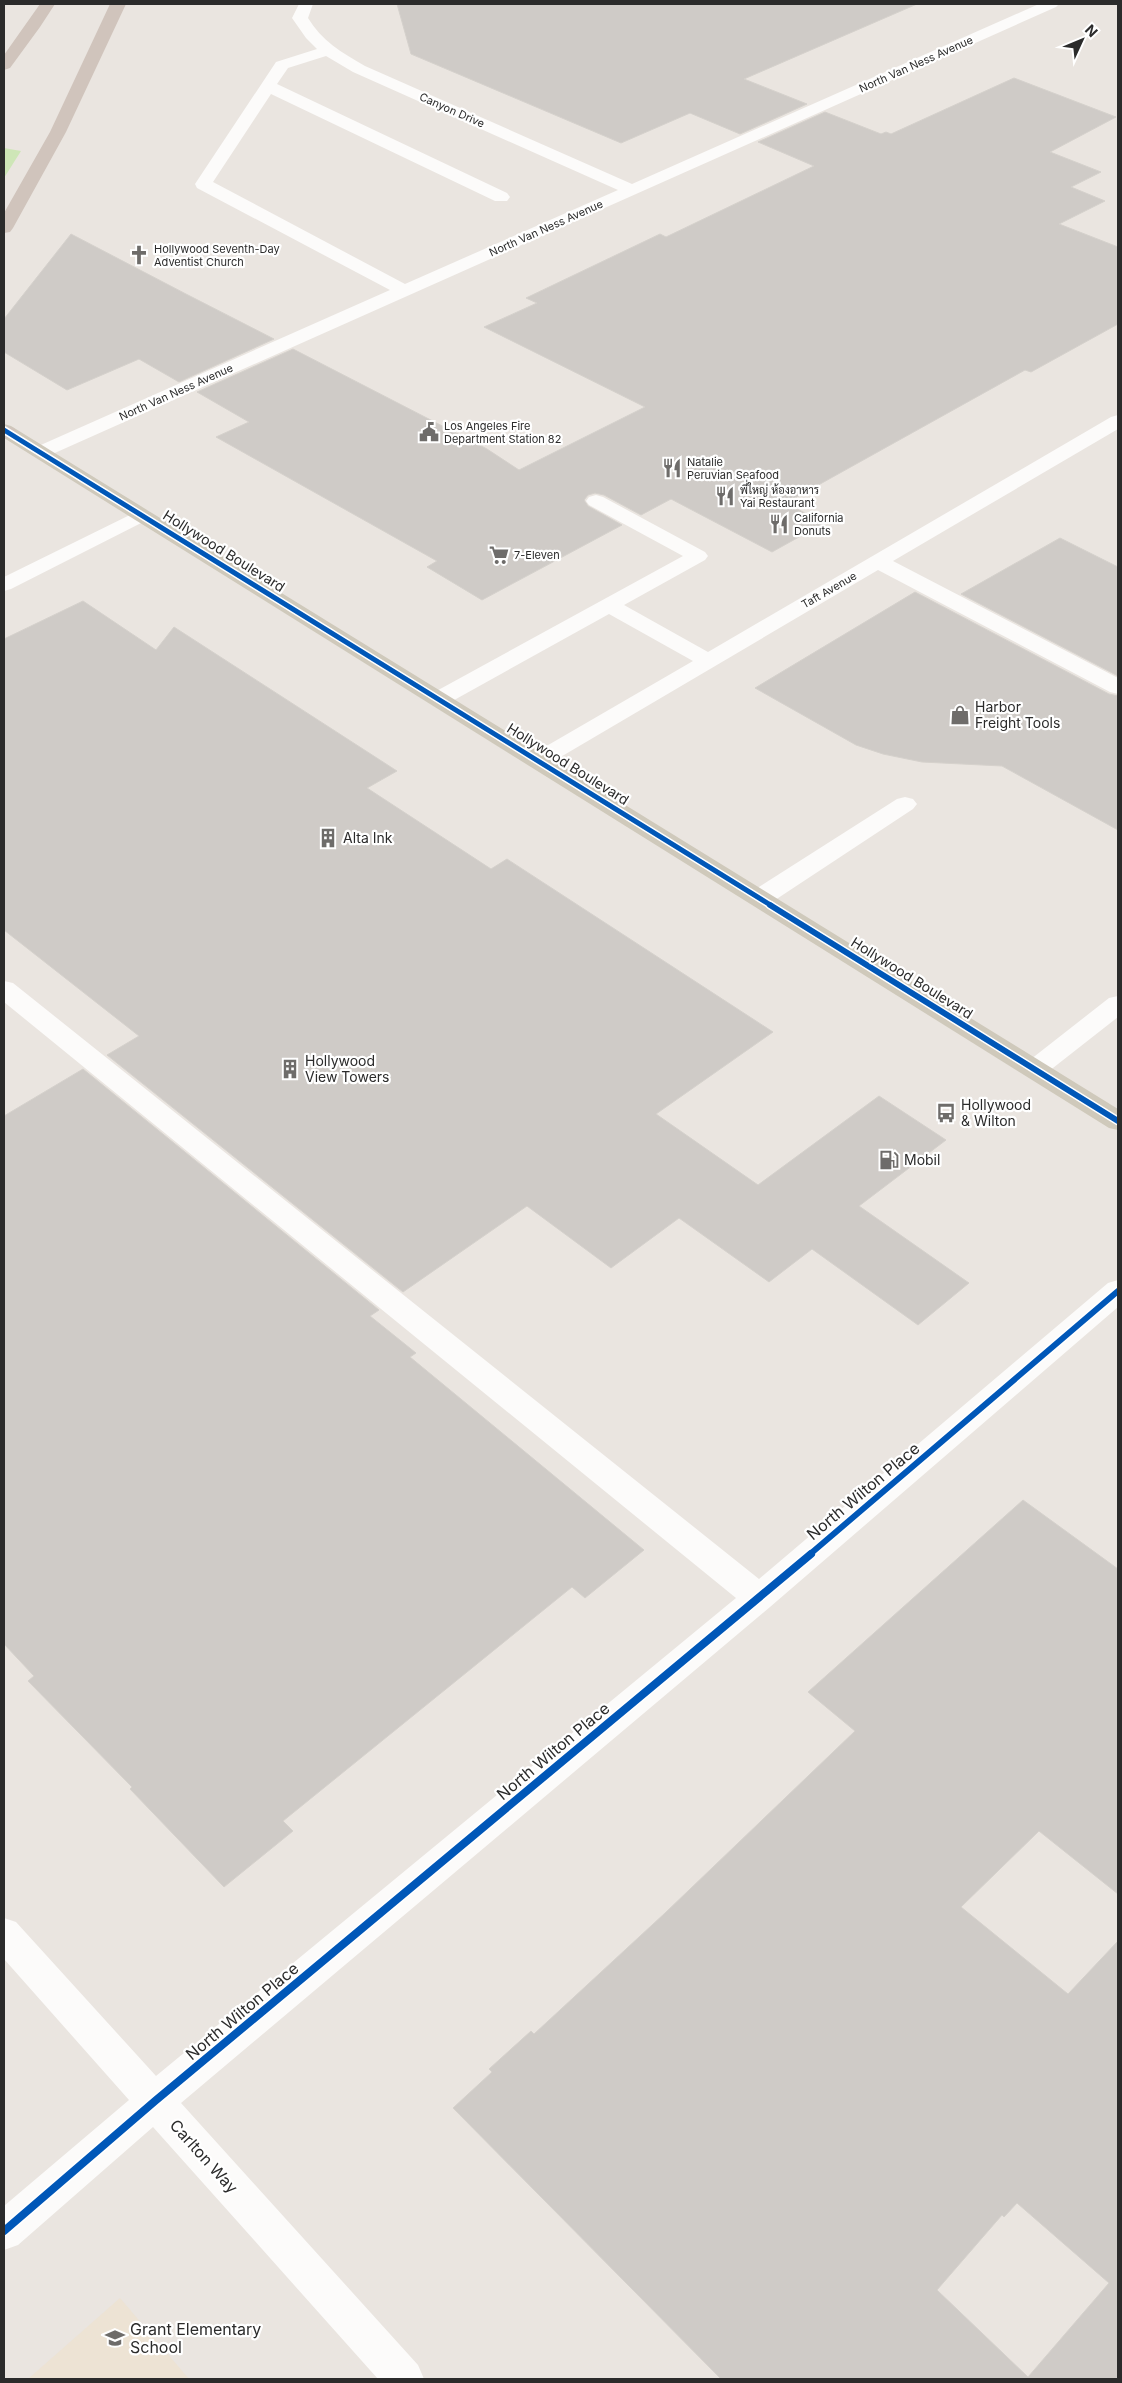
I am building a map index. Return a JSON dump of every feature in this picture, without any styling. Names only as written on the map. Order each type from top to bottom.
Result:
[{"type":"highway","points":[[4,64],[35,24],[47,4]]},
{"type":"highway","points":[[4,228],[58,132],[118,4]]},
{"type":"main road","name":"Hollywood Boulevard","points":[[5,431],[439,698],[1118,1121]]},
{"type":"street","name":"Canyon Drive","points":[[306,4],[300,18],[308,33],[326,50],[359,69],[632,190]]},
{"type":"street","name":"North Van Ness Avenue","points":[[41,452],[1051,4]]},
{"type":"street","points":[[326,50],[282,65],[203,184],[405,291]]},
{"type":"street","points":[[268,86],[501,197]]},
{"type":"street","name":"Taft Avenue","points":[[539,760],[1118,421]]},
{"type":"street","points":[[439,698],[698,556],[596,502]]},
{"type":"street","points":[[4,585],[142,515]]},
{"type":"street","points":[[878,562],[1118,687]]},
{"type":"street","points":[[608,605],[709,661]]},
{"type":"street","points":[[760,898],[905,804]]},
{"type":"street","points":[[4,989],[759,1598]]},
{"type":"street","points":[[1035,1069],[1118,1004]]},
{"type":"street","name":"North Wilton Place","points":[[4,2231],[155,2101],[759,1598],[1118,1291]]},
{"type":"street","name":"Carlton Way","points":[[4,1934],[404,2379]]},
{"type":"shaded area","name":"Grant Elementary School","points":[[120,2298],[189,2379],[28,2379]]},
{"type":"green space","points":[[4,148],[21,151],[4,178]]},
{"type":"building","points":[[397,4],[917,4],[744,79],[807,104],[740,134],[690,113],[621,143],[411,54]]},
{"type":"building","points":[[1014,78],[1116,117],[1050,152],[1101,172],[1071,187],[1105,201],[1059,224],[1118,247],[1118,324],[1031,372],[1025,370],[786,503],[824,523],[772,552],[671,499],[641,515],[604,495],[595,493],[588,495],[584,500],[588,506],[622,525],[482,600],[427,567],[437,561],[216,437],[249,422],[197,392],[293,349],[487,449],[519,470],[645,407],[484,327],[537,303],[526,298],[660,234],[666,237],[814,166],[758,142],[825,112],[881,134],[886,132],[891,134]]},
{"type":"building","points":[[71,234],[274,339],[179,382],[139,359],[67,390],[4,352],[4,319]]},
{"type":"building","points":[[1060,538],[1118,567],[1118,676],[961,594]]},
{"type":"building","name":"Harbor Freight Tools","points":[[915,592],[1109,694],[1118,696],[1118,830],[1002,766],[922,762],[883,754],[856,745],[755,688]]},
{"type":"building","points":[[83,601],[156,650],[174,627],[397,771],[367,788],[491,869],[507,859],[773,1032],[656,1114],[758,1185],[879,1096],[946,1140],[859,1206],[969,1283],[918,1325],[812,1249],[769,1282],[679,1218],[611,1268],[527,1206],[403,1292],[107,1055],[139,1036],[4,930],[4,639]]},
{"type":"building","points":[[83,1069],[379,1310],[370,1316],[416,1353],[410,1357],[644,1550],[585,1598],[572,1587],[283,1821],[293,1831],[224,1887],[130,1789],[132,1787],[28,1681],[34,1676],[4,1644],[4,1116]]},
{"type":"building","points":[[1023,1500],[1118,1569],[1118,1894],[1039,1831],[961,1907],[1068,1994],[1118,1941],[1118,2379],[721,2379],[453,2108],[492,2072],[489,2069],[531,2031],[534,2034],[665,1913],[855,1731],[808,1692]],"holes":[[[1017,2203],[1109,2283],[1028,2377],[937,2290],[1002,2215],[1004,2217]]]},
{"type":"cycle path","points":[[4,430],[1118,1121]]},
{"type":"cycle path","points":[[4,2231],[155,2101],[759,1598],[1118,1291]]},
{"type":"place","name":"Hollywood Seventh-Day Adventist Church","points":[[139,255]]},
{"type":"place","name":"Los Angeles Fire Department Station 82","points":[[429,432]]},
{"type":"place","name":"Natalie Peruvian Seafood","points":[[672,468]]},
{"type":"place","name":"พี่ใหญ่ ห้องอาหาร Yai Restaurant","points":[[725,496]]},
{"type":"place","name":"California Donuts","points":[[779,524]]},
{"type":"place","name":"7-Eleven","points":[[499,555]]},
{"type":"place","name":"Harbor Freight Tools","points":[[960,715]]},
{"type":"place","name":"Alta Ink","points":[[328,838]]},
{"type":"place","name":"Hollywood View Towers","points":[[290,1069]]},
{"type":"place","name":"Hollywood & Wilton","points":[[946,1113]]},
{"type":"place","name":"Mobil","points":[[889,1160]]},
{"type":"place","name":"Grant Elementary School","points":[[115,2338]]}]
